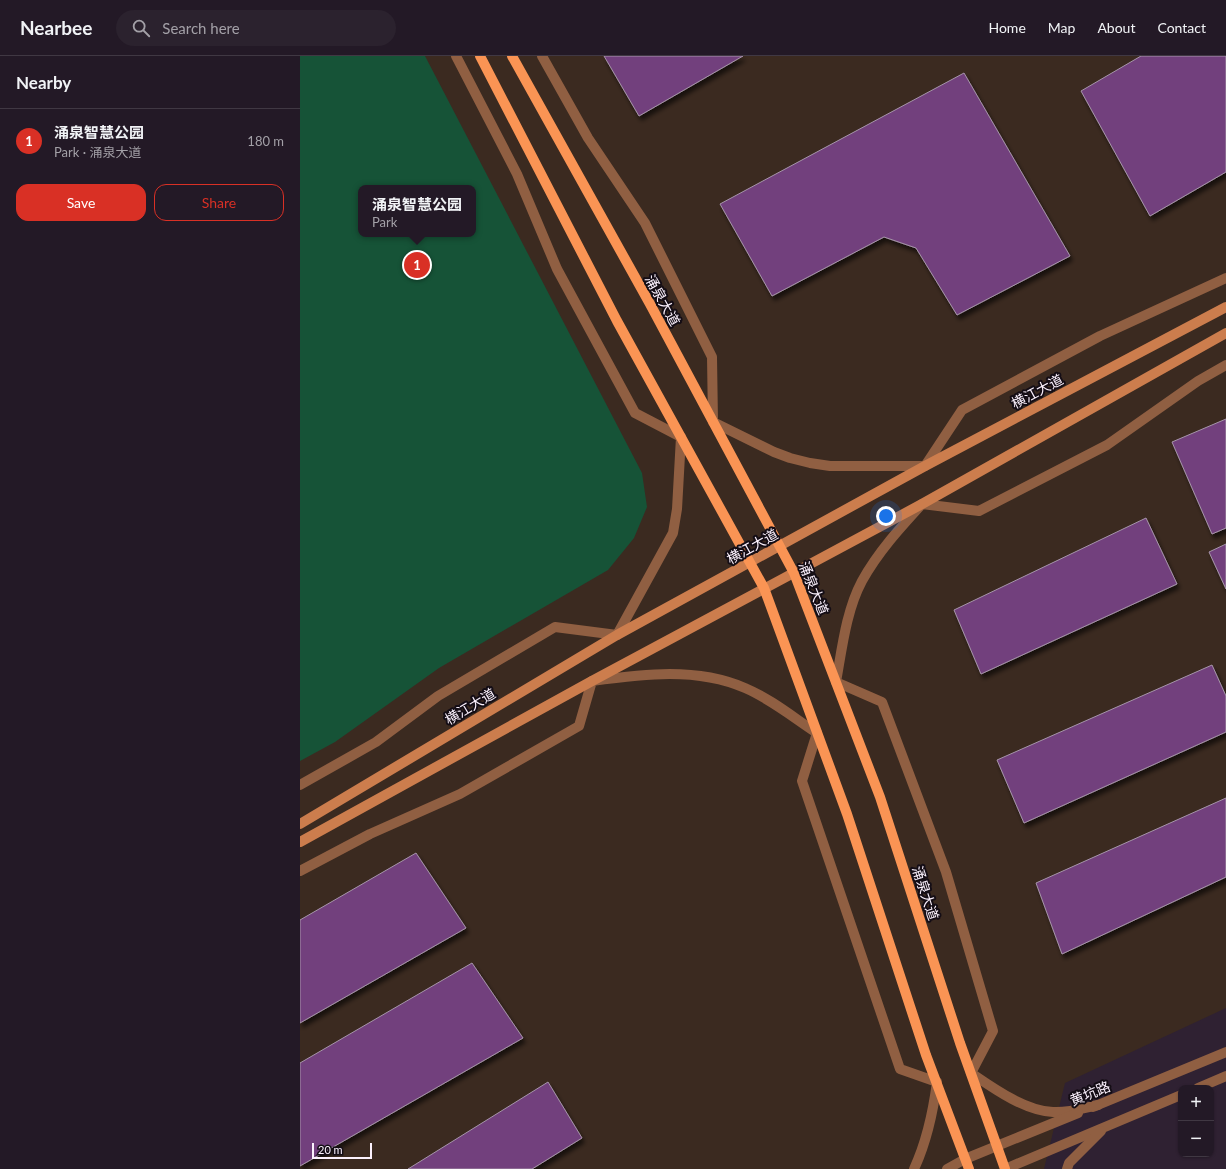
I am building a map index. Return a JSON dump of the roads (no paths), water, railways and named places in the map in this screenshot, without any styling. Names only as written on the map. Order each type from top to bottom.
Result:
[{"type":"main road","points":[[480,56],[617,321],[764,588],[847,814],[936,1082],[967,1164]]},
{"type":"main road","name":"涌泉大道","points":[[512,56],[794,573],[880,797],[971,1073],[1005,1169]]},
{"type":"main road","name":"横江大道","points":[[300,824],[617,635],[925,466],[1226,307]]},
{"type":"main road","points":[[300,842],[592,681],[922,504],[1226,333]]},
{"type":"street","points":[[300,785],[376,742],[438,696],[556,627],[617,635],[673,533],[678,509],[681,437],[635,413],[557,269],[517,174],[456,56]]},
{"type":"street","points":[[542,56],[588,138],[645,223],[712,357],[713,422],[779,454],[810,463],[830,466],[925,466],[962,410],[1100,336],[1226,278]]},
{"type":"street","points":[[1098,1105],[1072,1111],[1053,1112],[1035,1108],[1011,1098],[971,1073],[993,1031],[946,872],[882,702],[836,682],[845,633],[861,582],[888,543],[922,504],[979,511],[1107,444],[1198,381],[1226,365]]},
{"type":"street","points":[[300,871],[370,834],[460,794],[579,726],[592,681],[627,676],[678,674],[725,680],[746,688],[817,733],[802,781],[900,1069],[936,1082],[934,1112],[928,1134],[914,1169]]},
{"type":"street","name":"黄坑路","points":[[947,1169],[967,1164],[998,1147],[1226,1052]]},
{"type":"street","points":[[1205,1085],[1226,1076]]},
{"type":"street","points":[[1005,1169],[1178,1096]]},
{"type":"street","points":[[1067,1169],[1069,1163],[1105,1127]]},
{"type":"place","name":"涌泉智慧公园","points":[[417,265]]}]
